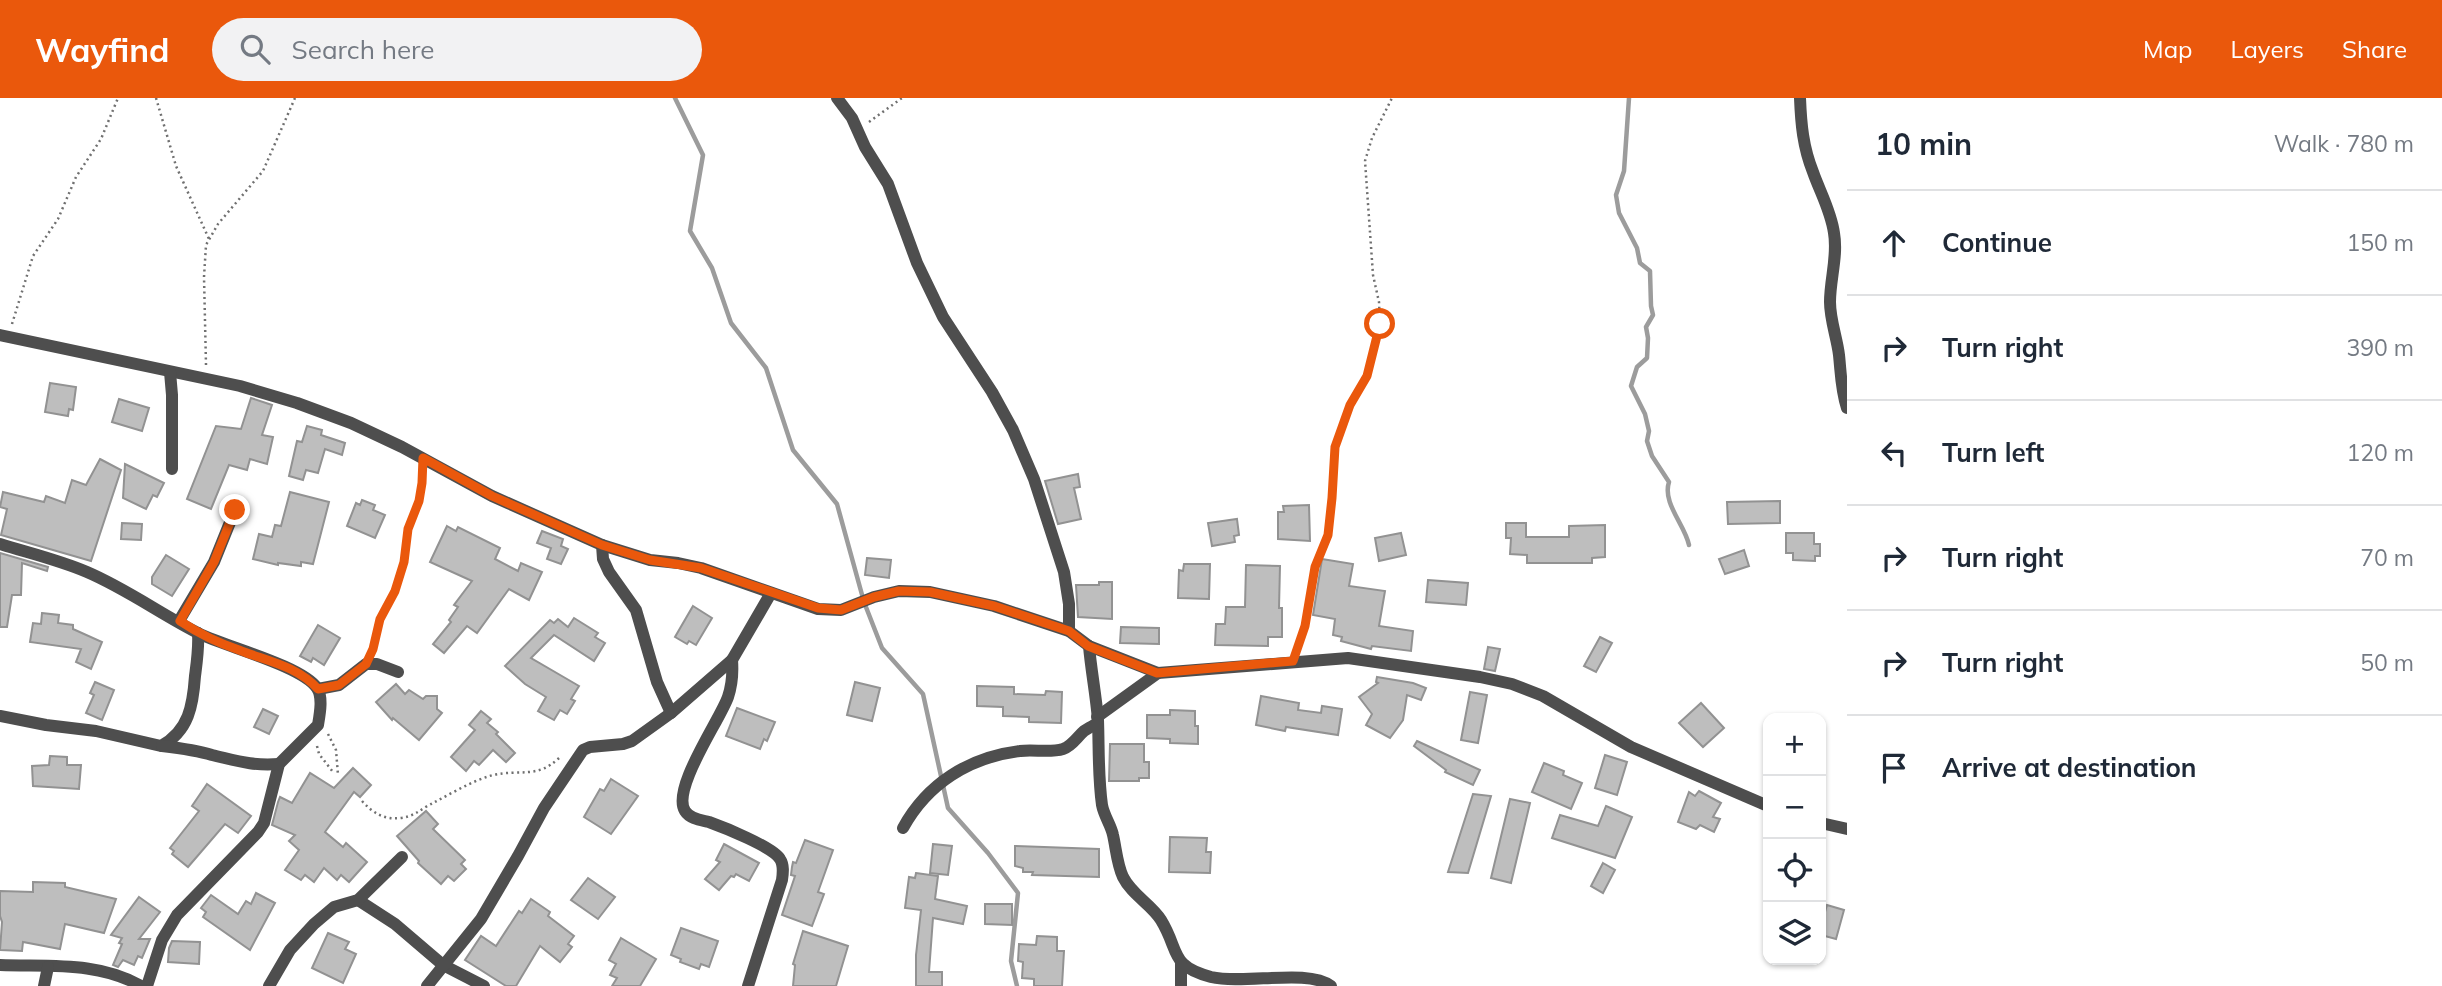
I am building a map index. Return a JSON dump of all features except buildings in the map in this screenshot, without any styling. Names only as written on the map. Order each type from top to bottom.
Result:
[{"type":"street","points":[[837,98],[887,184],[917,263],[943,317],[992,392],[1013,430],[1034,479],[1064,572],[1069,604],[1069,631]]},
{"type":"street","points":[[1800,98],[1801,135],[1835,234],[1836,252],[1830,306],[1839,356],[1840,382],[1847,408]]},
{"type":"street","points":[[4,336],[240,386],[297,403],[351,423],[492,496],[602,545],[650,560],[701,568],[818,608],[841,610],[899,591],[930,592],[994,606],[1069,631],[1088,646],[1157,673],[1348,657],[1480,677],[1512,684],[1543,696],[1631,747],[1763,804]]},
{"type":"street","points":[[170,372],[173,407],[172,469]]},
{"type":"street","points":[[180,621],[214,562],[235,510]]},
{"type":"street","points":[[0,544],[52,558],[89,573],[198,633],[292,669],[318,689],[318,724],[279,764],[264,823],[177,915],[162,940],[147,986]]},
{"type":"street","points":[[602,545],[603,559],[609,572],[636,610],[657,682],[671,713]]},
{"type":"street","points":[[427,986],[481,919],[544,808],[583,750],[632,741],[671,713],[732,660],[771,593]]},
{"type":"street","points":[[161,746],[174,739],[194,702],[199,653],[198,633]]},
{"type":"street","points":[[1088,646],[1098,720],[1102,808],[1112,831],[1122,875],[1139,899],[1158,915],[1167,930],[1181,964],[1181,986]]},
{"type":"street","points":[[732,660],[733,674],[728,699],[701,746],[682,803],[685,813],[693,818],[739,834],[779,857],[783,865],[782,880],[748,986]]},
{"type":"street","points":[[318,689],[339,685],[366,664],[377,664],[398,672]]},
{"type":"street","points":[[903,828],[922,797],[942,780],[990,756],[1064,748],[1157,673]]},
{"type":"street","points":[[0,716],[96,731],[211,754],[245,764],[279,764]]},
{"type":"street","points":[[1826,824],[1847,829]]},
{"type":"street","points":[[269,986],[290,950],[314,924],[334,907],[358,900],[402,857]]},
{"type":"street","points":[[358,900],[395,924],[443,965],[484,986]]},
{"type":"street","points":[[1181,964],[1190,970],[1213,977],[1243,981],[1311,978],[1331,986]]},
{"type":"street","points":[[0,965],[105,971],[124,976],[141,986]]},
{"type":"street","points":[[44,986],[48,967]]},
{"type":"path","points":[[4,336],[33,256],[58,219],[76,177],[101,139],[118,98]]},
{"type":"path","points":[[156,98],[176,166],[209,239]]},
{"type":"path","points":[[206,379],[205,251],[209,239],[226,214],[263,172],[295,98]]},
{"type":"path","points":[[858,130],[902,98]]},
{"type":"path","points":[[1293,661],[1305,626],[1315,567],[1328,535],[1335,447],[1350,405],[1367,376],[1378,337],[1379,302],[1373,275],[1365,161],[1372,138],[1392,98]]},
{"type":"path","points":[[366,664],[373,649],[380,619],[395,591],[404,562],[408,529],[419,501],[423,458]]},
{"type":"path","points":[[318,724],[328,734],[336,750],[335,774],[317,749],[318,724]]},
{"type":"path","points":[[362,801],[379,816],[389,819],[413,816],[456,790],[492,776],[545,769],[566,752],[575,748],[583,750]]},
{"type":"waterway","points":[[675,98],[703,155],[690,231],[712,268],[731,323],[766,368],[793,450],[837,504],[864,602],[882,648],[923,694],[948,808],[988,853],[1018,893],[1011,961],[1017,986]]},
{"type":"waterway","points":[[1629,98],[1624,171],[1616,195],[1619,213],[1637,248],[1640,263],[1650,271],[1653,315],[1646,327],[1647,358],[1637,367],[1631,386],[1645,414],[1649,431],[1647,441],[1652,456],[1669,482],[1671,506],[1689,545]]},
{"type":"route","points":[[235,510],[214,562],[180,621],[198,633],[237,650],[292,669],[318,689],[339,685],[348,679],[366,664],[373,649],[380,619],[395,591],[404,562],[408,529],[419,501],[423,458],[492,496],[602,545],[650,560],[701,568],[818,608],[841,610],[899,591],[930,592],[994,606],[1069,631],[1088,646],[1157,673],[1293,661],[1305,626],[1315,567],[1328,535],[1335,447],[1350,405],[1367,376],[1380,324]]}]
